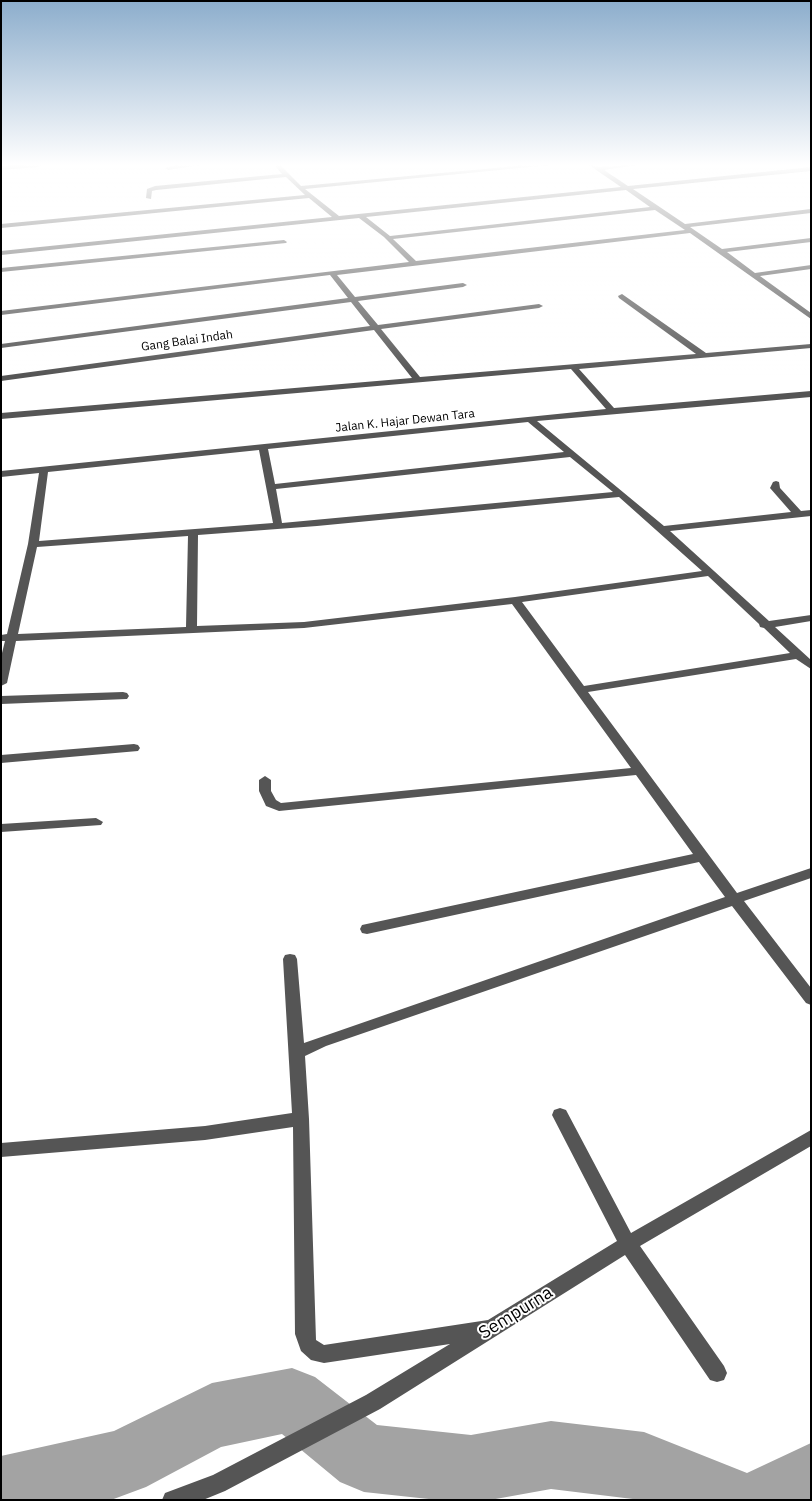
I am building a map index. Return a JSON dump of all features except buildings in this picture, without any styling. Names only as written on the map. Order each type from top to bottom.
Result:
[{"type":"street","points":[[1,253],[179,235]]},
{"type":"street","points":[[383,235],[414,263]]},
{"type":"street","points":[[387,238],[413,235]]},
{"type":"street","points":[[1,313],[656,235]]},
{"type":"street","points":[[697,235],[721,250],[811,317]]},
{"type":"street","points":[[721,250],[811,240]]},
{"type":"street","points":[[1,270],[284,242]]},
{"type":"street","points":[[754,274],[811,267]]},
{"type":"street","points":[[332,273],[418,380]]},
{"type":"street","points":[[1,346],[463,284]]},
{"type":"street","points":[[622,296],[705,356]]},
{"type":"street","name":"Gang Balai Indah","points":[[1,379],[538,306]]},
{"type":"street","points":[[1,416],[811,346]]},
{"type":"street","points":[[573,367],[612,412]]},
{"type":"street","name":"Jalan K. Hajar Dewan Tara","points":[[1,474],[612,412],[811,394]]},
{"type":"street","points":[[531,421],[621,494],[811,666]]},
{"type":"street","points":[[263,448],[278,525]]},
{"type":"street","points":[[270,487],[571,454]]},
{"type":"street","points":[[1,683],[33,544],[44,470]]},
{"type":"street","points":[[776,484],[775,488],[798,514]]},
{"type":"street","points":[[33,544],[278,525],[621,494]]},
{"type":"street","points":[[661,529],[811,513]]},
{"type":"street","points":[[191,632],[193,532]]},
{"type":"street","points":[[1,638],[191,632],[304,625],[516,600],[709,573]]},
{"type":"street","points":[[516,600],[702,858],[811,999]]},
{"type":"street","points":[[764,625],[811,618]]},
{"type":"street","points":[[582,690],[798,655]]},
{"type":"street","points":[[1,700],[123,696]]},
{"type":"street","points":[[1,759],[134,748]]},
{"type":"street","points":[[265,780],[265,791],[271,803],[279,808],[640,771]]},
{"type":"street","points":[[1,828],[96,822]]},
{"type":"street","points":[[367,929],[702,858]]},
{"type":"street","points":[[297,1053],[315,1043],[811,873]]},
{"type":"street","points":[[290,959],[301,1119],[305,1334],[308,1345],[318,1354],[324,1354],[492,1328]]},
{"type":"street","points":[[560,1115],[595,1178],[628,1244],[717,1373]]},
{"type":"street","points":[[1,1150],[205,1133],[301,1119]]},
{"type":"street","name":"Sempurna","points":[[172,1500],[218,1484],[373,1402],[628,1244],[811,1137]]},
{"type":"waterway","points":[[1,1491],[122,1463],[212,1416],[292,1400],[364,1458],[471,1469],[551,1455],[644,1466],[728,1500]]},
{"type":"waterway","points":[[768,1500],[811,1477]]}]
